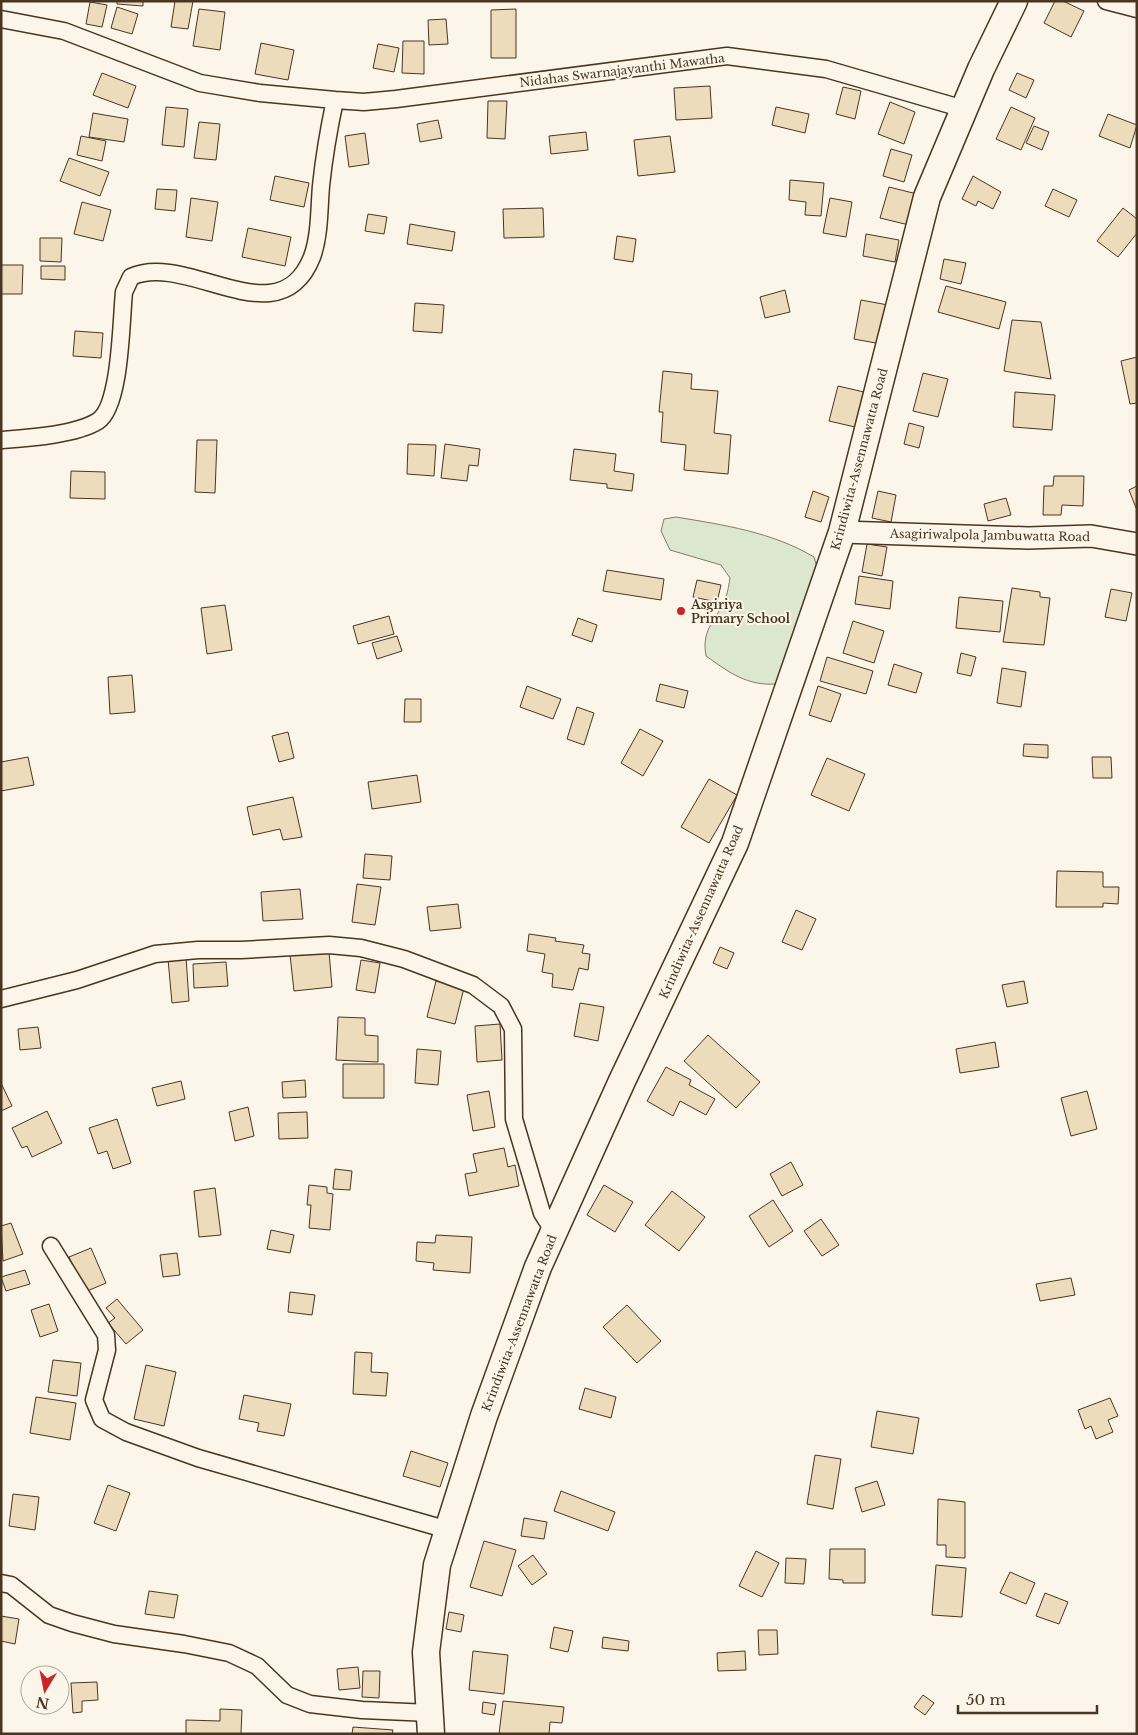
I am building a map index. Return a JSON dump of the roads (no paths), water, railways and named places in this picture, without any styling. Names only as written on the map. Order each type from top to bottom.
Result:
[{"type":"main road","name":"Krindiwita-Assennawatta Road","points":[[431,1723],[426,1652],[437,1564],[484,1416],[538,1267],[622,1081],[735,843],[842,532],[903,285],[927,197],[981,69],[1014,1]]},
{"type":"street","points":[[1106,1],[1137,9]]},
{"type":"street","name":"Nidahas Swarnajayanthi Mawatha","points":[[1,20],[64,31],[200,83],[260,93],[335,100],[364,102],[396,100],[726,56],[826,69],[964,108]]},
{"type":"street","points":[[1,440],[75,430],[99,420],[109,409],[114,392],[124,292],[131,277],[142,272],[170,271],[247,293],[275,294],[290,286],[312,258],[318,231],[323,169],[335,100]]},
{"type":"street","name":"Asagiriwalpola Jambuwatta Road","points":[[842,532],[1028,538],[1091,536],[1137,544]]},
{"type":"street","points":[[1,998],[77,980],[155,954],[198,950],[241,950],[329,945],[361,948],[404,959],[473,985],[501,1006],[513,1029],[514,1119],[542,1214],[554,1232]]},
{"type":"street","points":[[51,1246],[106,1335],[107,1350],[94,1400],[102,1419],[126,1432],[198,1458],[448,1530]]},
{"type":"street","points":[[1,1583],[11,1585],[49,1615],[72,1623],[114,1634],[184,1644],[229,1653],[257,1666],[287,1695],[310,1704],[362,1710],[431,1723]]},
{"type":"place","name":"Asgiriya Primary School","points":[[681,611]]}]
